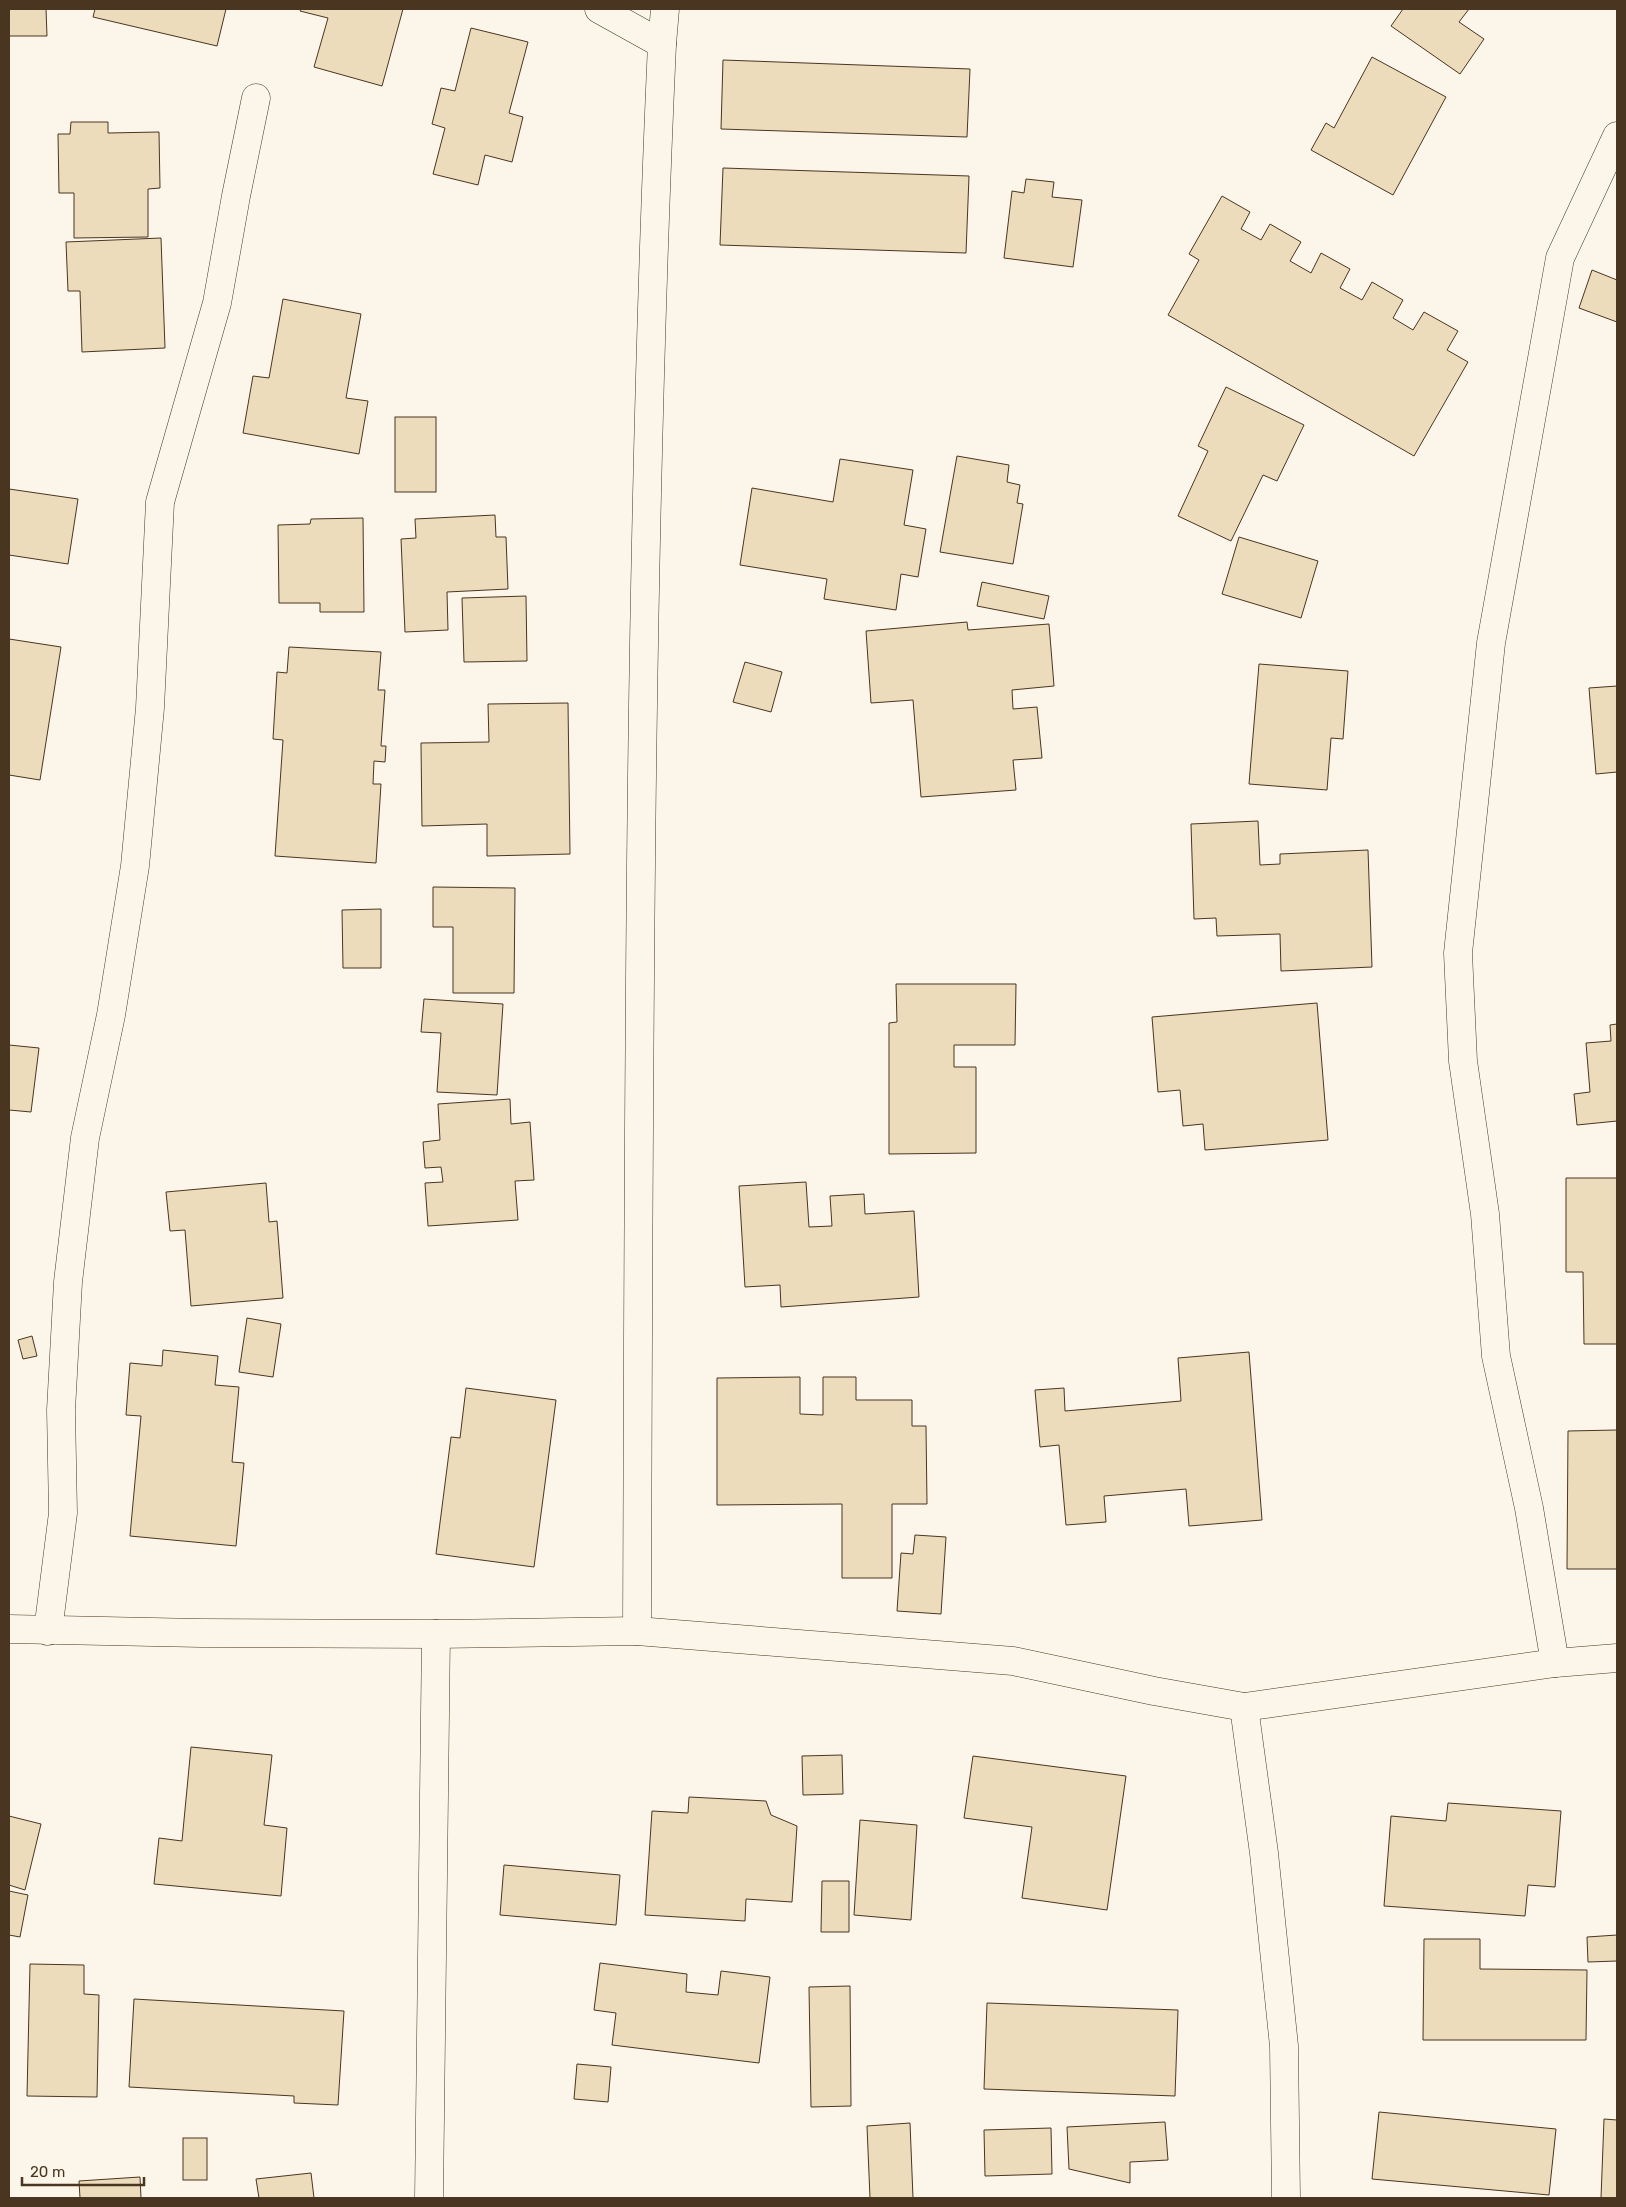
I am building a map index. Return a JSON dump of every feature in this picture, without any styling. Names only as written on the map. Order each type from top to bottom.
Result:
[{"type":"street","points":[[599,9],[662,44]]},
{"type":"street","points":[[637,1632],[640,902],[652,274],[665,9]]},
{"type":"street","points":[[48,1631],[62,1513],[61,1410],[68,1282],[85,1138],[111,1015],[134,866],[150,708],[160,502],[217,303],[256,98]]},
{"type":"street","points":[[1555,1662],[1529,1508],[1496,1356],[1485,1214],[1463,1061],[1458,952],[1491,643],[1560,258],[1617,136]]},
{"type":"street","points":[[9,1630],[436,1634],[637,1632],[1013,1661],[1154,1691],[1244,1707],[1555,1662],[1617,1658]]},
{"type":"street","points":[[430,2198],[436,1634]]},
{"type":"street","points":[[1244,1707],[1264,1853],[1284,2046],[1286,2198]]},
{"type":"building","points":[[9,9],[46,9],[47,36],[9,36]]},
{"type":"building","points":[[95,9],[226,9],[217,46],[93,17]]},
{"type":"building","points":[[301,9],[403,9],[382,86],[314,67],[328,18],[300,11]]},
{"type":"building","points":[[1403,9],[1469,9],[1459,22],[1484,39],[1460,74],[1391,26]]},
{"type":"building","points":[[471,28],[528,42],[509,113],[523,117],[512,162],[485,155],[478,185],[433,174],[445,128],[432,124],[441,88],[455,91]]},
{"type":"building","points":[[1372,57],[1446,97],[1393,195],[1311,150],[1326,123],[1334,128]]},
{"type":"building","points":[[723,60],[970,69],[967,137],[721,129]]},
{"type":"building","points":[[71,122],[108,122],[108,133],[159,132],[160,188],[148,189],[148,237],[74,238],[74,193],[59,193],[58,134],[70,134]]},
{"type":"building","points":[[723,168],[969,176],[966,253],[720,245]]},
{"type":"building","points":[[1026,179],[1054,182],[1052,197],[1082,200],[1073,267],[1004,258],[1012,191],[1024,193]]},
{"type":"building","points":[[1222,196],[1250,212],[1241,229],[1261,240],[1270,224],[1301,242],[1290,261],[1311,273],[1321,253],[1350,269],[1340,288],[1362,300],[1372,282],[1403,300],[1393,318],[1413,330],[1424,312],[1458,331],[1447,350],[1468,362],[1414,456],[1168,315],[1199,260],[1189,254]]},
{"type":"building","points":[[161,238],[165,348],[82,352],[80,291],[68,291],[66,242]]},
{"type":"building","points":[[1592,270],[1617,280],[1617,322],[1579,308]]},
{"type":"building","points":[[283,299],[361,314],[346,398],[368,401],[359,454],[243,433],[253,376],[269,378]]},
{"type":"building","points":[[1226,387],[1304,425],[1277,481],[1263,475],[1231,541],[1178,516],[1208,451],[1198,446]]},
{"type":"building","points":[[395,417],[436,417],[436,492],[395,492]]},
{"type":"building","points":[[957,456],[1009,465],[1007,482],[1020,485],[1017,503],[1023,504],[1013,564],[940,552]]},
{"type":"building","points":[[840,459],[913,470],[904,525],[926,529],[918,577],[901,574],[896,610],[824,599],[827,579],[740,565],[752,488],[833,502]]},
{"type":"building","points":[[9,489],[78,499],[68,564],[9,555]]},
{"type":"building","points":[[495,515],[496,537],[506,537],[508,589],[447,592],[448,630],[405,632],[401,539],[416,538],[415,519]]},
{"type":"building","points":[[363,518],[364,612],[320,612],[320,603],[279,603],[278,525],[310,524],[311,519]]},
{"type":"building","points":[[1239,537],[1318,561],[1301,618],[1222,594]]},
{"type":"building","points":[[982,582],[1049,596],[1044,619],[977,606]]},
{"type":"building","points":[[526,596],[527,661],[464,662],[462,598]]},
{"type":"building","points":[[967,622],[968,630],[1049,624],[1054,686],[1012,690],[1013,709],[1037,707],[1042,758],[1013,760],[1016,790],[921,797],[913,700],[871,703],[866,631]]},
{"type":"building","points":[[9,639],[61,647],[40,780],[9,775]]},
{"type":"building","points":[[289,647],[381,652],[378,690],[385,690],[381,746],[386,746],[385,762],[374,761],[373,784],[381,784],[376,863],[275,856],[283,740],[273,739],[277,672],[287,673]]},
{"type":"building","points":[[745,662],[782,672],[771,712],[733,702]]},
{"type":"building","points":[[1259,664],[1348,671],[1343,739],[1331,738],[1327,790],[1249,784]]},
{"type":"building","points":[[1617,686],[1617,772],[1596,774],[1589,688]]},
{"type":"building","points":[[568,703],[570,854],[487,856],[487,824],[422,826],[421,743],[489,742],[488,704]]},
{"type":"building","points":[[1258,821],[1260,865],[1280,864],[1280,854],[1368,850],[1372,967],[1281,971],[1280,934],[1217,936],[1216,918],[1194,919],[1191,824]]},
{"type":"building","points":[[433,887],[515,888],[514,993],[453,993],[453,927],[433,927]]},
{"type":"building","points":[[381,909],[381,968],[343,968],[342,910]]},
{"type":"building","points":[[896,984],[1016,984],[1015,1045],[954,1045],[954,1067],[976,1067],[976,1153],[889,1154],[889,1023],[897,1022]]},
{"type":"building","points":[[424,999],[503,1004],[497,1095],[437,1092],[441,1033],[421,1032]]},
{"type":"building","points":[[1317,1003],[1328,1140],[1205,1150],[1203,1124],[1183,1126],[1180,1090],[1158,1092],[1152,1017]]},
{"type":"building","points":[[1617,1024],[1617,1121],[1577,1125],[1574,1094],[1590,1092],[1586,1043],[1611,1041],[1610,1025]]},
{"type":"building","points":[[9,1045],[39,1048],[31,1112],[9,1110]]},
{"type":"building","points":[[510,1099],[511,1124],[530,1122],[534,1180],[515,1181],[518,1220],[428,1226],[425,1183],[443,1182],[441,1167],[425,1168],[423,1142],[440,1140],[438,1104]]},
{"type":"building","points":[[1566,1178],[1617,1178],[1617,1344],[1584,1344],[1583,1272],[1566,1272]]},
{"type":"building","points":[[806,1182],[809,1227],[832,1226],[830,1196],[864,1194],[865,1214],[914,1211],[919,1297],[781,1307],[780,1285],[745,1287],[739,1186]]},
{"type":"building","points":[[266,1183],[269,1222],[277,1221],[283,1298],[191,1306],[185,1230],[170,1231],[166,1192]]},
{"type":"building","points":[[247,1318],[281,1324],[273,1377],[239,1372]]},
{"type":"building","points":[[32,1336],[37,1356],[23,1359],[18,1340]]},
{"type":"building","points":[[163,1350],[218,1356],[215,1385],[239,1387],[232,1462],[244,1463],[236,1546],[130,1536],[141,1416],[126,1415],[130,1363],[162,1366]]},
{"type":"building","points":[[1249,1352],[1262,1520],[1189,1526],[1186,1489],[1104,1496],[1106,1522],[1066,1525],[1059,1445],[1040,1447],[1035,1390],[1064,1388],[1065,1411],[1181,1401],[1178,1358]]},
{"type":"building","points":[[800,1377],[800,1414],[823,1415],[823,1377],[856,1377],[856,1400],[912,1400],[912,1426],[926,1426],[927,1504],[892,1504],[892,1578],[842,1578],[842,1504],[717,1505],[717,1378]]},
{"type":"building","points":[[466,1388],[556,1400],[534,1567],[436,1554],[451,1437],[460,1438]]},
{"type":"building","points":[[1617,1430],[1617,1569],[1567,1569],[1568,1431]]},
{"type":"building","points":[[915,1535],[946,1537],[941,1614],[897,1611],[901,1553],[913,1554]]},
{"type":"building","points":[[191,1747],[272,1755],[264,1825],[287,1828],[281,1896],[154,1884],[159,1838],[182,1841]]},
{"type":"building","points":[[842,1755],[843,1794],[803,1795],[802,1756]]},
{"type":"building","points":[[973,1756],[1126,1776],[1107,1910],[1022,1898],[1032,1827],[964,1818]]},
{"type":"building","points":[[689,1797],[766,1801],[771,1815],[797,1826],[792,1902],[746,1899],[745,1921],[645,1915],[652,1811],[688,1813]]},
{"type":"building","points":[[1448,1803],[1561,1811],[1555,1887],[1528,1885],[1525,1916],[1384,1906],[1391,1816],[1446,1821]]},
{"type":"building","points":[[9,1816],[41,1824],[25,1890],[9,1885]]},
{"type":"building","points":[[860,1820],[917,1825],[911,1920],[854,1915]]},
{"type":"building","points":[[504,1865],[620,1875],[616,1925],[500,1915]]},
{"type":"building","points":[[822,1881],[849,1881],[849,1932],[821,1932]]},
{"type":"building","points":[[9,1891],[28,1895],[20,1937],[9,1935]]},
{"type":"building","points":[[1617,1935],[1617,1961],[1588,1962],[1587,1937]]},
{"type":"building","points":[[1424,1939],[1480,1939],[1480,1969],[1587,1970],[1586,2040],[1423,2040]]},
{"type":"building","points":[[600,1963],[687,1974],[686,1992],[718,1995],[721,1971],[770,1977],[759,2063],[612,2045],[616,2013],[594,2010]]},
{"type":"building","points":[[30,1964],[84,1965],[84,1994],[99,1995],[97,2097],[27,2096]]},
{"type":"building","points":[[850,1986],[851,2106],[811,2107],[809,1987]]},
{"type":"building","points":[[134,1999],[344,2011],[338,2105],[294,2103],[294,2096],[129,2087]]},
{"type":"building","points":[[987,2003],[1178,2010],[1175,2096],[984,2089]]},
{"type":"building","points":[[577,2064],[611,2067],[608,2102],[574,2099]]},
{"type":"building","points":[[1379,2112],[1556,2129],[1549,2195],[1372,2179]]},
{"type":"building","points":[[1604,2119],[1617,2120],[1617,2198],[1601,2198]]},
{"type":"building","points":[[1165,2122],[1168,2160],[1130,2162],[1130,2183],[1069,2169],[1067,2127]]},
{"type":"building","points":[[910,2123],[913,2198],[870,2198],[867,2126]]},
{"type":"building","points":[[1051,2128],[1052,2174],[985,2176],[984,2130]]},
{"type":"building","points":[[183,2138],[207,2138],[207,2180],[183,2180]]},
{"type":"building","points":[[311,2173],[314,2198],[259,2198],[256,2179]]},
{"type":"building","points":[[140,2177],[141,2198],[80,2198],[79,2181]]}]
